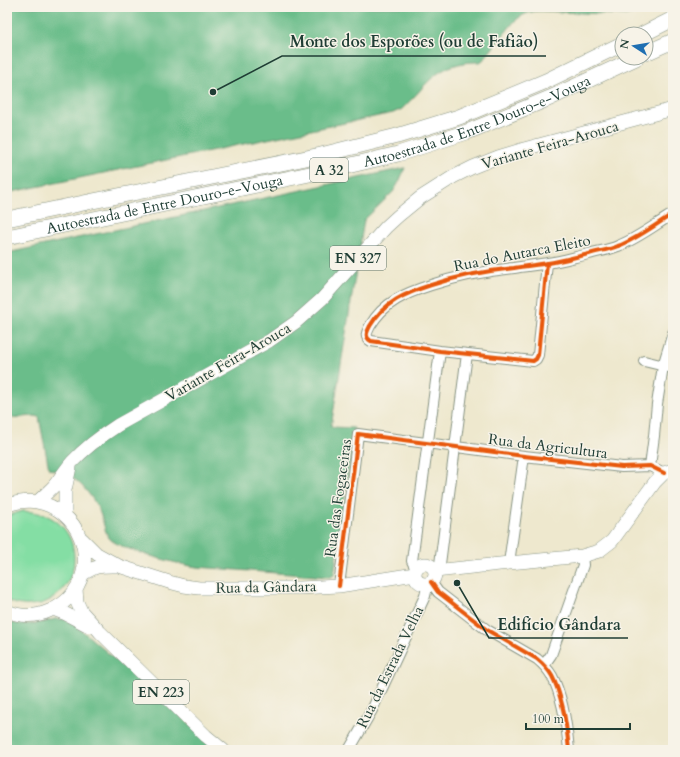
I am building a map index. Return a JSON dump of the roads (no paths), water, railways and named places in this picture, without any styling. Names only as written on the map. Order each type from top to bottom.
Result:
[{"type":"highway","points":[[654,28],[673,19]]},
{"type":"highway","points":[[654,50],[673,41]]},
{"type":"highway","name":"Autoestrada de Entre Douro-e-Vouga","points":[[7,219],[321,155],[397,136],[459,117],[546,81],[614,48]]},
{"type":"highway","name":"Autoestrada de Entre Douro-e-Vouga","points":[[7,237],[398,154],[467,132],[550,98],[619,66]]},
{"type":"main road","name":"Variante Feira-Arouca","points":[[37,502],[53,487],[70,464],[97,439],[118,425],[269,341],[296,322],[322,299],[386,227],[420,198],[453,177],[472,167],[505,155],[673,110]]},
{"type":"main road","points":[[64,514],[65,490],[70,464]]},
{"type":"main road","name":"Rua da Gândara","points":[[82,540],[97,554],[119,566],[169,582],[199,588],[300,588],[339,586],[415,572],[420,564],[426,563],[432,566],[432,576],[509,562],[582,556],[599,551],[612,541],[655,482],[669,471]]},
{"type":"main road","points":[[7,505],[27,501],[47,504],[56,508],[64,514],[78,530],[82,540],[85,557],[82,575],[76,589],[66,600],[44,613],[23,615],[7,612]]},
{"type":"main road","name":"Rua da Gândara","points":[[82,575],[96,567],[119,566]]},
{"type":"main road","points":[[415,572],[415,577],[419,582],[425,584],[432,576]]},
{"type":"main road","name":"EN 223","points":[[76,589],[77,602],[81,611],[100,632],[206,736],[223,750]]},
{"type":"main road","name":"EN 223","points":[[53,609],[75,618],[100,632]]},
{"type":"street","name":"Rua do Autarca Eleito","points":[[440,351],[371,341],[367,338],[367,332],[381,312],[404,294],[452,278],[547,263],[618,246],[673,214]]},
{"type":"street","points":[[415,572],[412,560],[440,351],[530,361],[536,359],[538,355],[547,263]]},
{"type":"street","points":[[650,466],[656,404],[668,367],[673,333]]},
{"type":"street","name":"Rua da Estrada Velha","points":[[349,750],[372,710],[425,596],[432,576],[440,564],[468,354]]},
{"type":"street","points":[[644,361],[668,367]]},
{"type":"street","name":"Rua das Fogaceiras","points":[[339,586],[358,434],[427,443]]},
{"type":"street","name":"Rua da Agricultura","points":[[427,443],[622,467],[650,466],[669,471]]},
{"type":"street","points":[[509,562],[524,456]]},
{"type":"street","points":[[544,665],[551,655],[583,565],[582,556]]},
{"type":"street","points":[[432,576],[438,592],[487,630],[537,659],[544,665],[552,676],[560,696],[568,732],[569,750]]},
{"type":"place","name":"Monte dos Esporões (ou de Fafião)","points":[[213,92]]},
{"type":"place","name":"Edifício Gândara","points":[[457,583]]}]
